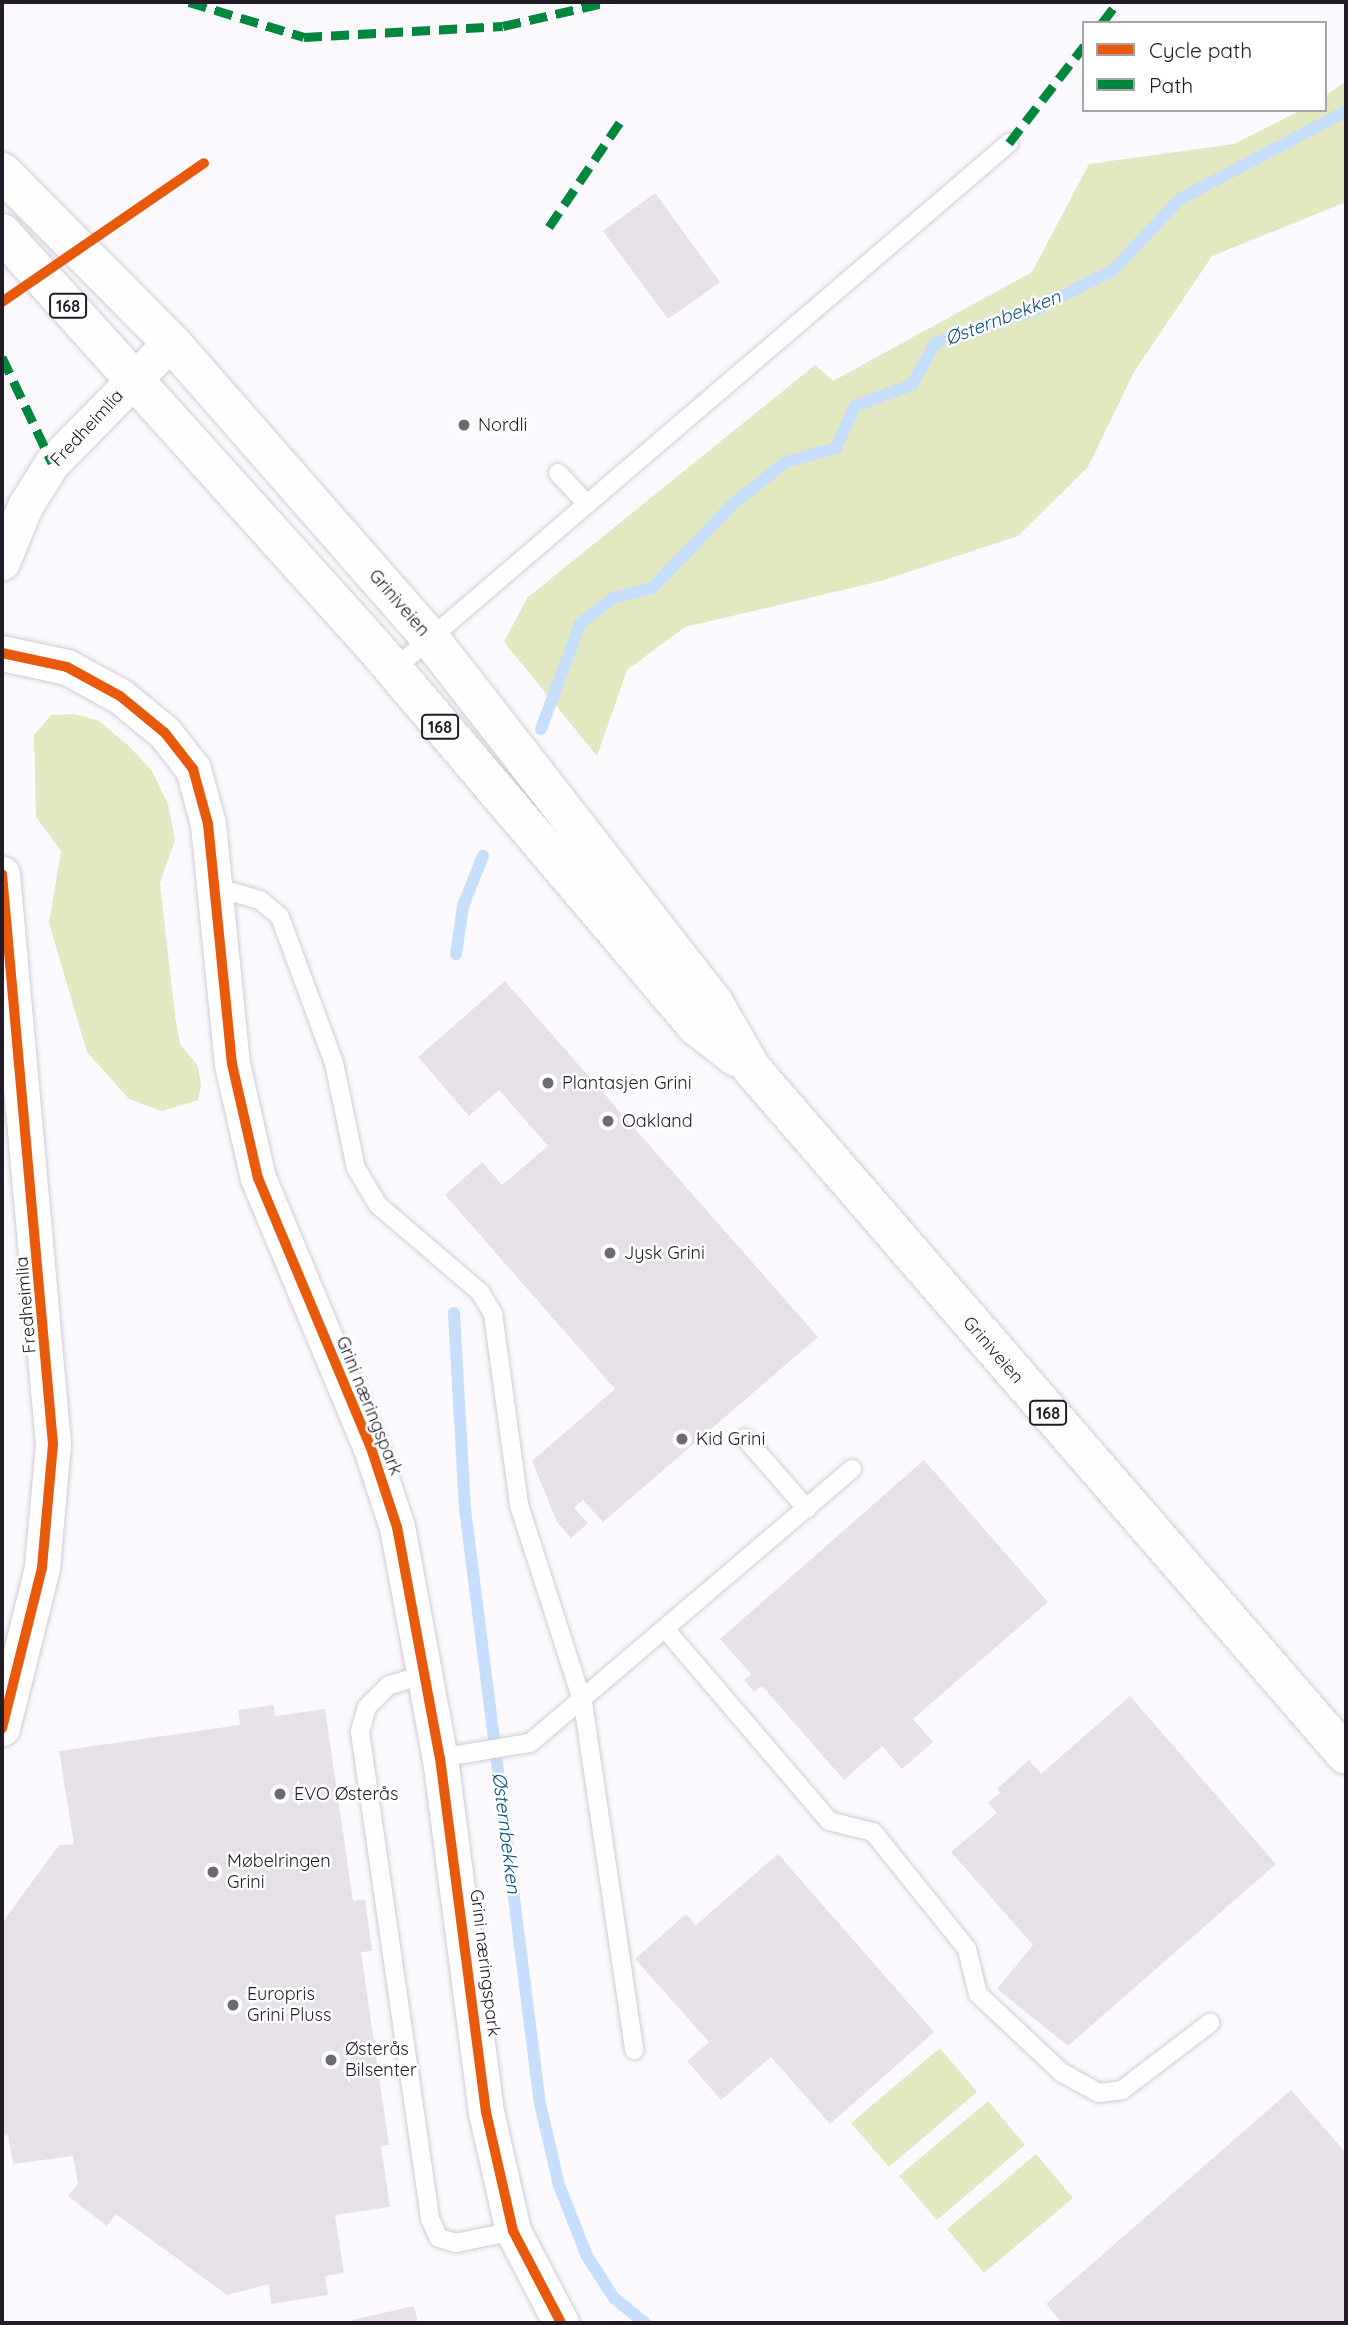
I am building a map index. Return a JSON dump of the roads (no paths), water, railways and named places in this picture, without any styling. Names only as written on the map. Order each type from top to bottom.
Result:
[{"type":"main road","name":"Griniveien","points":[[2,172],[171,342],[429,637],[714,1003],[752,1069],[1346,1755]]},
{"type":"main road","name":"Griniveien","points":[[2,233],[392,671],[696,1026],[752,1069]]},
{"type":"street","name":"Fredheimlia","points":[[2,562],[25,506],[52,463],[171,342]]},
{"type":"street","name":"Grini næringspark","points":[[2,653],[67,667],[165,733],[193,769],[215,887],[232,1064],[258,1178],[371,1448],[397,1527],[440,1758],[486,2112],[513,2231],[561,2323]]},
{"type":"street","name":"Fredheimlia","points":[[2,874],[54,1444],[42,1568],[2,1728]]},
{"type":"lane","points":[[392,671],[1009,143]]},
{"type":"lane","points":[[558,473],[587,504]]},
{"type":"lane","points":[[215,887],[260,900],[280,917],[334,1063],[356,1168],[379,1205],[480,1292],[493,1314],[519,1505],[583,1703],[634,2050]]},
{"type":"lane","points":[[745,1438],[807,1509]]},
{"type":"lane","points":[[440,1758],[530,1743],[583,1703],[852,1469]]},
{"type":"lane","points":[[667,1631],[829,1821],[873,1832],[968,1949],[978,1994],[1061,2072],[1099,2092],[1122,2090],[1210,2023]]},
{"type":"lane","points":[[426,1674],[389,1685],[367,1707],[360,1732],[430,2220],[439,2238],[456,2244],[513,2231]]},
{"type":"waterway","name":"Østernbekken","points":[[541,729],[580,624],[613,598],[652,588],[735,502],[786,462],[836,448],[855,406],[912,385],[935,343],[1035,310],[1113,270],[1180,199],[1346,111]]},
{"type":"waterway","name":"Østernbekken","points":[[456,954],[463,906],[483,856]]},
{"type":"waterway","name":"Østernbekken","points":[[454,1313],[465,1509],[540,2104],[559,2185],[587,2256],[614,2298],[645,2323]]},
{"type":"place","name":"Nordli","points":[[464,425]]},
{"type":"place","name":"Plantasjen Grini","points":[[548,1083]]},
{"type":"place","name":"Oakland","points":[[608,1121]]},
{"type":"place","name":"Jysk Grini","points":[[610,1253]]},
{"type":"place","name":"Kid Grini","points":[[682,1439]]},
{"type":"place","name":"EVO Østerås","points":[[280,1794]]},
{"type":"place","name":"Møbelringen Grini","points":[[213,1872]]},
{"type":"place","name":"Europris Grini Pluss","points":[[233,2005]]},
{"type":"place","name":"Østerås Bilsenter","points":[[331,2060]]}]
